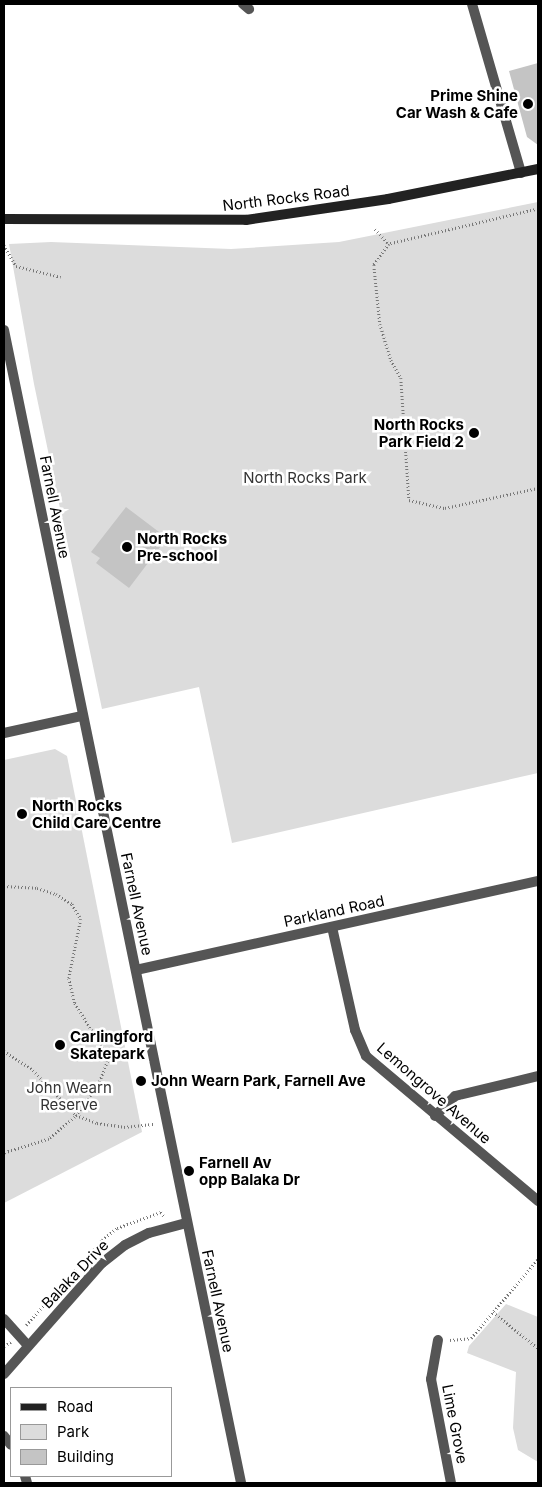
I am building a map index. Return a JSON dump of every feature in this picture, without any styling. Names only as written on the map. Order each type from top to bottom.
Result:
[{"type":"main road","name":"North Rocks Road","points":[[4,219],[246,220],[388,199],[538,169]]},
{"type":"street","points":[[472,4],[521,173]]},
{"type":"street","name":"Farnell Avenue","points":[[4,330],[82,716],[136,970],[186,1223],[241,1483]]},
{"type":"street","points":[[4,733],[82,716]]},
{"type":"street","name":"Parkland Road","points":[[136,970],[538,881]]},
{"type":"street","name":"Lemongrove Avenue","points":[[332,927],[355,1030],[366,1056],[538,1201]]},
{"type":"street","points":[[435,1116],[455,1096],[538,1076]]},
{"type":"street","name":"Balaka Drive","points":[[4,1374],[102,1263],[125,1245],[149,1233],[186,1223]]},
{"type":"street","points":[[4,1319],[28,1346]]},
{"type":"street","name":"Lime Grove","points":[[438,1340],[431,1380],[451,1483]]},
{"type":"path","points":[[538,209],[389,244],[374,265],[380,324],[391,360],[401,378],[409,500],[445,508],[538,488]]},
{"type":"path","points":[[375,229],[389,244]]},
{"type":"path","points":[[4,245],[16,266],[61,277]]},
{"type":"path","points":[[4,886],[37,888],[56,894],[72,904],[81,919],[70,978],[75,1003],[108,1058],[99,1084],[76,1115],[49,1139],[4,1153]]},
{"type":"path","points":[[4,1051],[33,1070],[76,1115],[96,1124],[124,1127],[166,1122]]},
{"type":"path","points":[[438,1340],[472,1338],[538,1259]]},
{"type":"path","points":[[493,1312],[538,1348]]},
{"type":"green space","name":"North Rocks Park","points":[[538,202],[538,773],[232,843],[199,687],[102,709],[34,384],[9,244],[51,242],[231,249],[339,242]]},
{"type":"green space","name":"John Wearn Reserve","points":[[55,749],[67,756],[142,1132],[4,1203],[4,760]]},
{"type":"green space","points":[[506,1304],[538,1317],[538,1462],[518,1450],[513,1428],[516,1372],[467,1353],[469,1346]]},
{"type":"building","name":"Prime Shine Car Wash & Cafe","points":[[538,63],[538,145],[527,137],[509,71]]},
{"type":"building","name":"North Rocks Pre-school","points":[[126,507],[167,538],[129,588],[96,563],[100,558],[91,552]]},
{"type":"place","name":"Prime Shine Car Wash & Cafe","points":[[528,104]]},
{"type":"place","name":"North Rocks Park Field 2","points":[[474,433]]},
{"type":"place","name":"North Rocks Pre-school","points":[[127,547]]},
{"type":"place","name":"North Rocks Child Care Centre","points":[[22,814]]},
{"type":"place","name":"Carlingford Skatepark","points":[[60,1045]]},
{"type":"place","name":"John Wearn Park, Farnell Ave","points":[[141,1081]]},
{"type":"place","name":"Farnell Av opp Balaka Dr","points":[[189,1171]]}]
